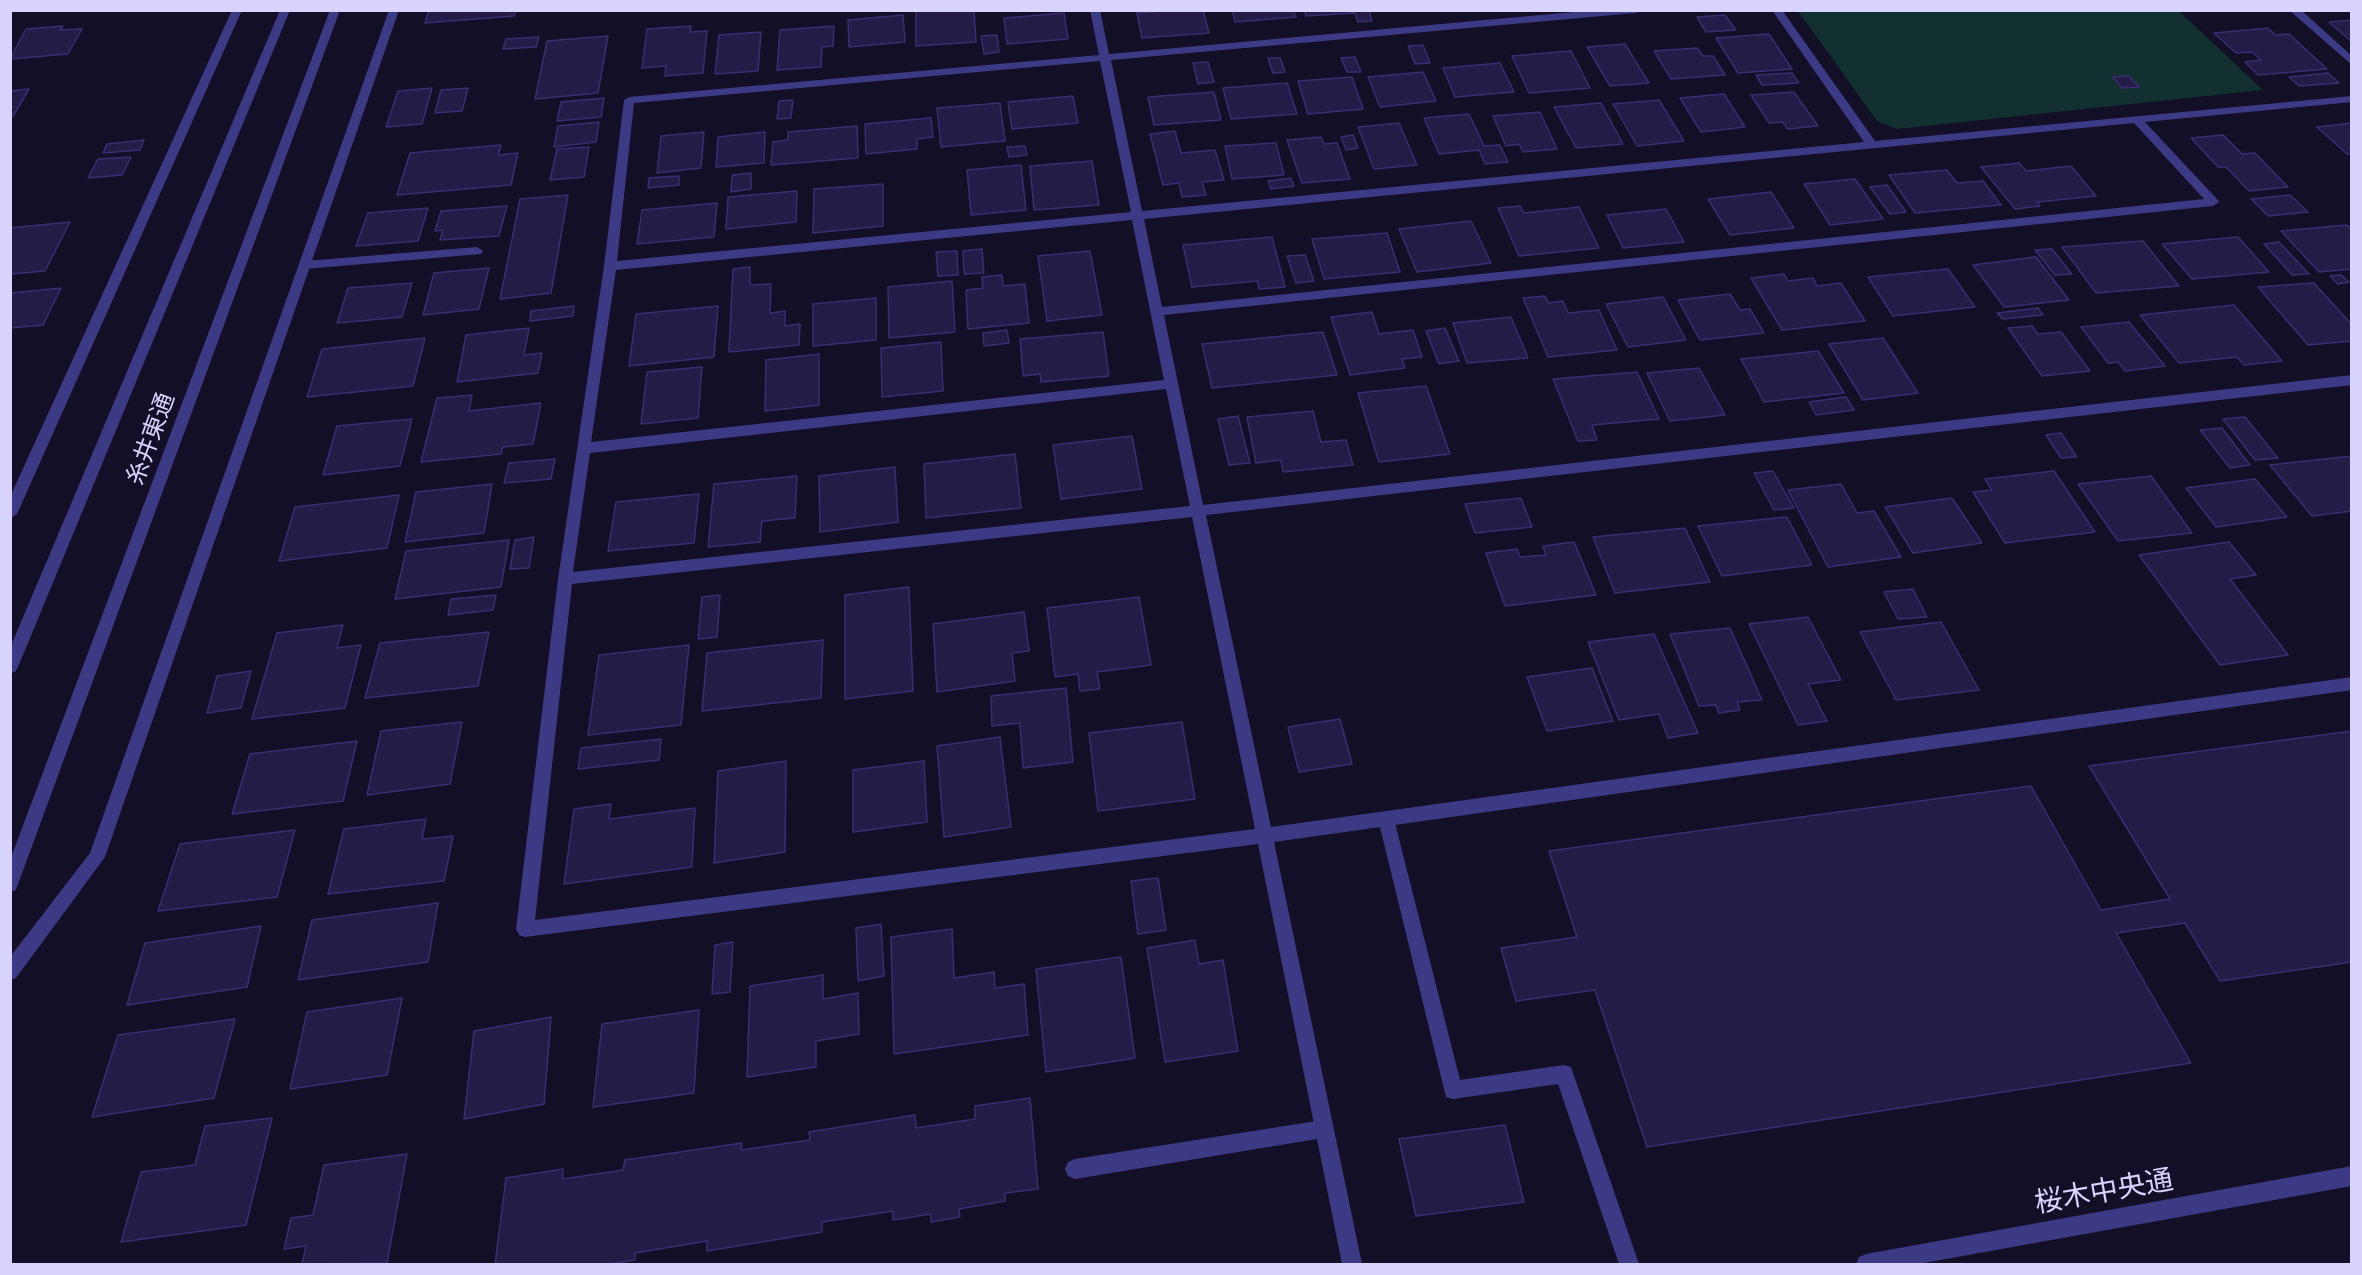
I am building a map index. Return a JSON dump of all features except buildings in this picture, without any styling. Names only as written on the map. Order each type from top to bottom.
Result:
[{"type":"street","points":[[10,514],[237,10]]},
{"type":"street","name":"糸井東通","points":[[10,667],[285,10]]},
{"type":"street","name":"糸井東通","points":[[10,884],[335,10]]},
{"type":"street","points":[[10,972],[98,857],[394,10]]},
{"type":"street","points":[[1095,10],[1352,1264]]},
{"type":"street","points":[[1636,10],[629,100],[610,266],[565,579],[525,929],[1263,836],[2352,683]]},
{"type":"street","points":[[1776,10],[1872,145]]},
{"type":"street","points":[[2294,10],[2352,62]]},
{"type":"street","points":[[610,266],[2352,99]]},
{"type":"street","points":[[1156,312],[2213,202],[2137,120]]},
{"type":"street","points":[[305,265],[477,250]]},
{"type":"street","points":[[565,579],[1197,511],[2352,380]]},
{"type":"street","points":[[585,448],[1171,384]]},
{"type":"street","points":[[1386,819],[1453,1090],[1564,1074],[1629,1264]]},
{"type":"street","points":[[1075,1169],[1323,1129]]},
{"type":"street","name":"桜木中央通","points":[[1866,1264],[2352,1176]]},
{"type":"green space","points":[[1798,11],[2179,11],[2263,90],[1897,129],[1877,121]]}]
